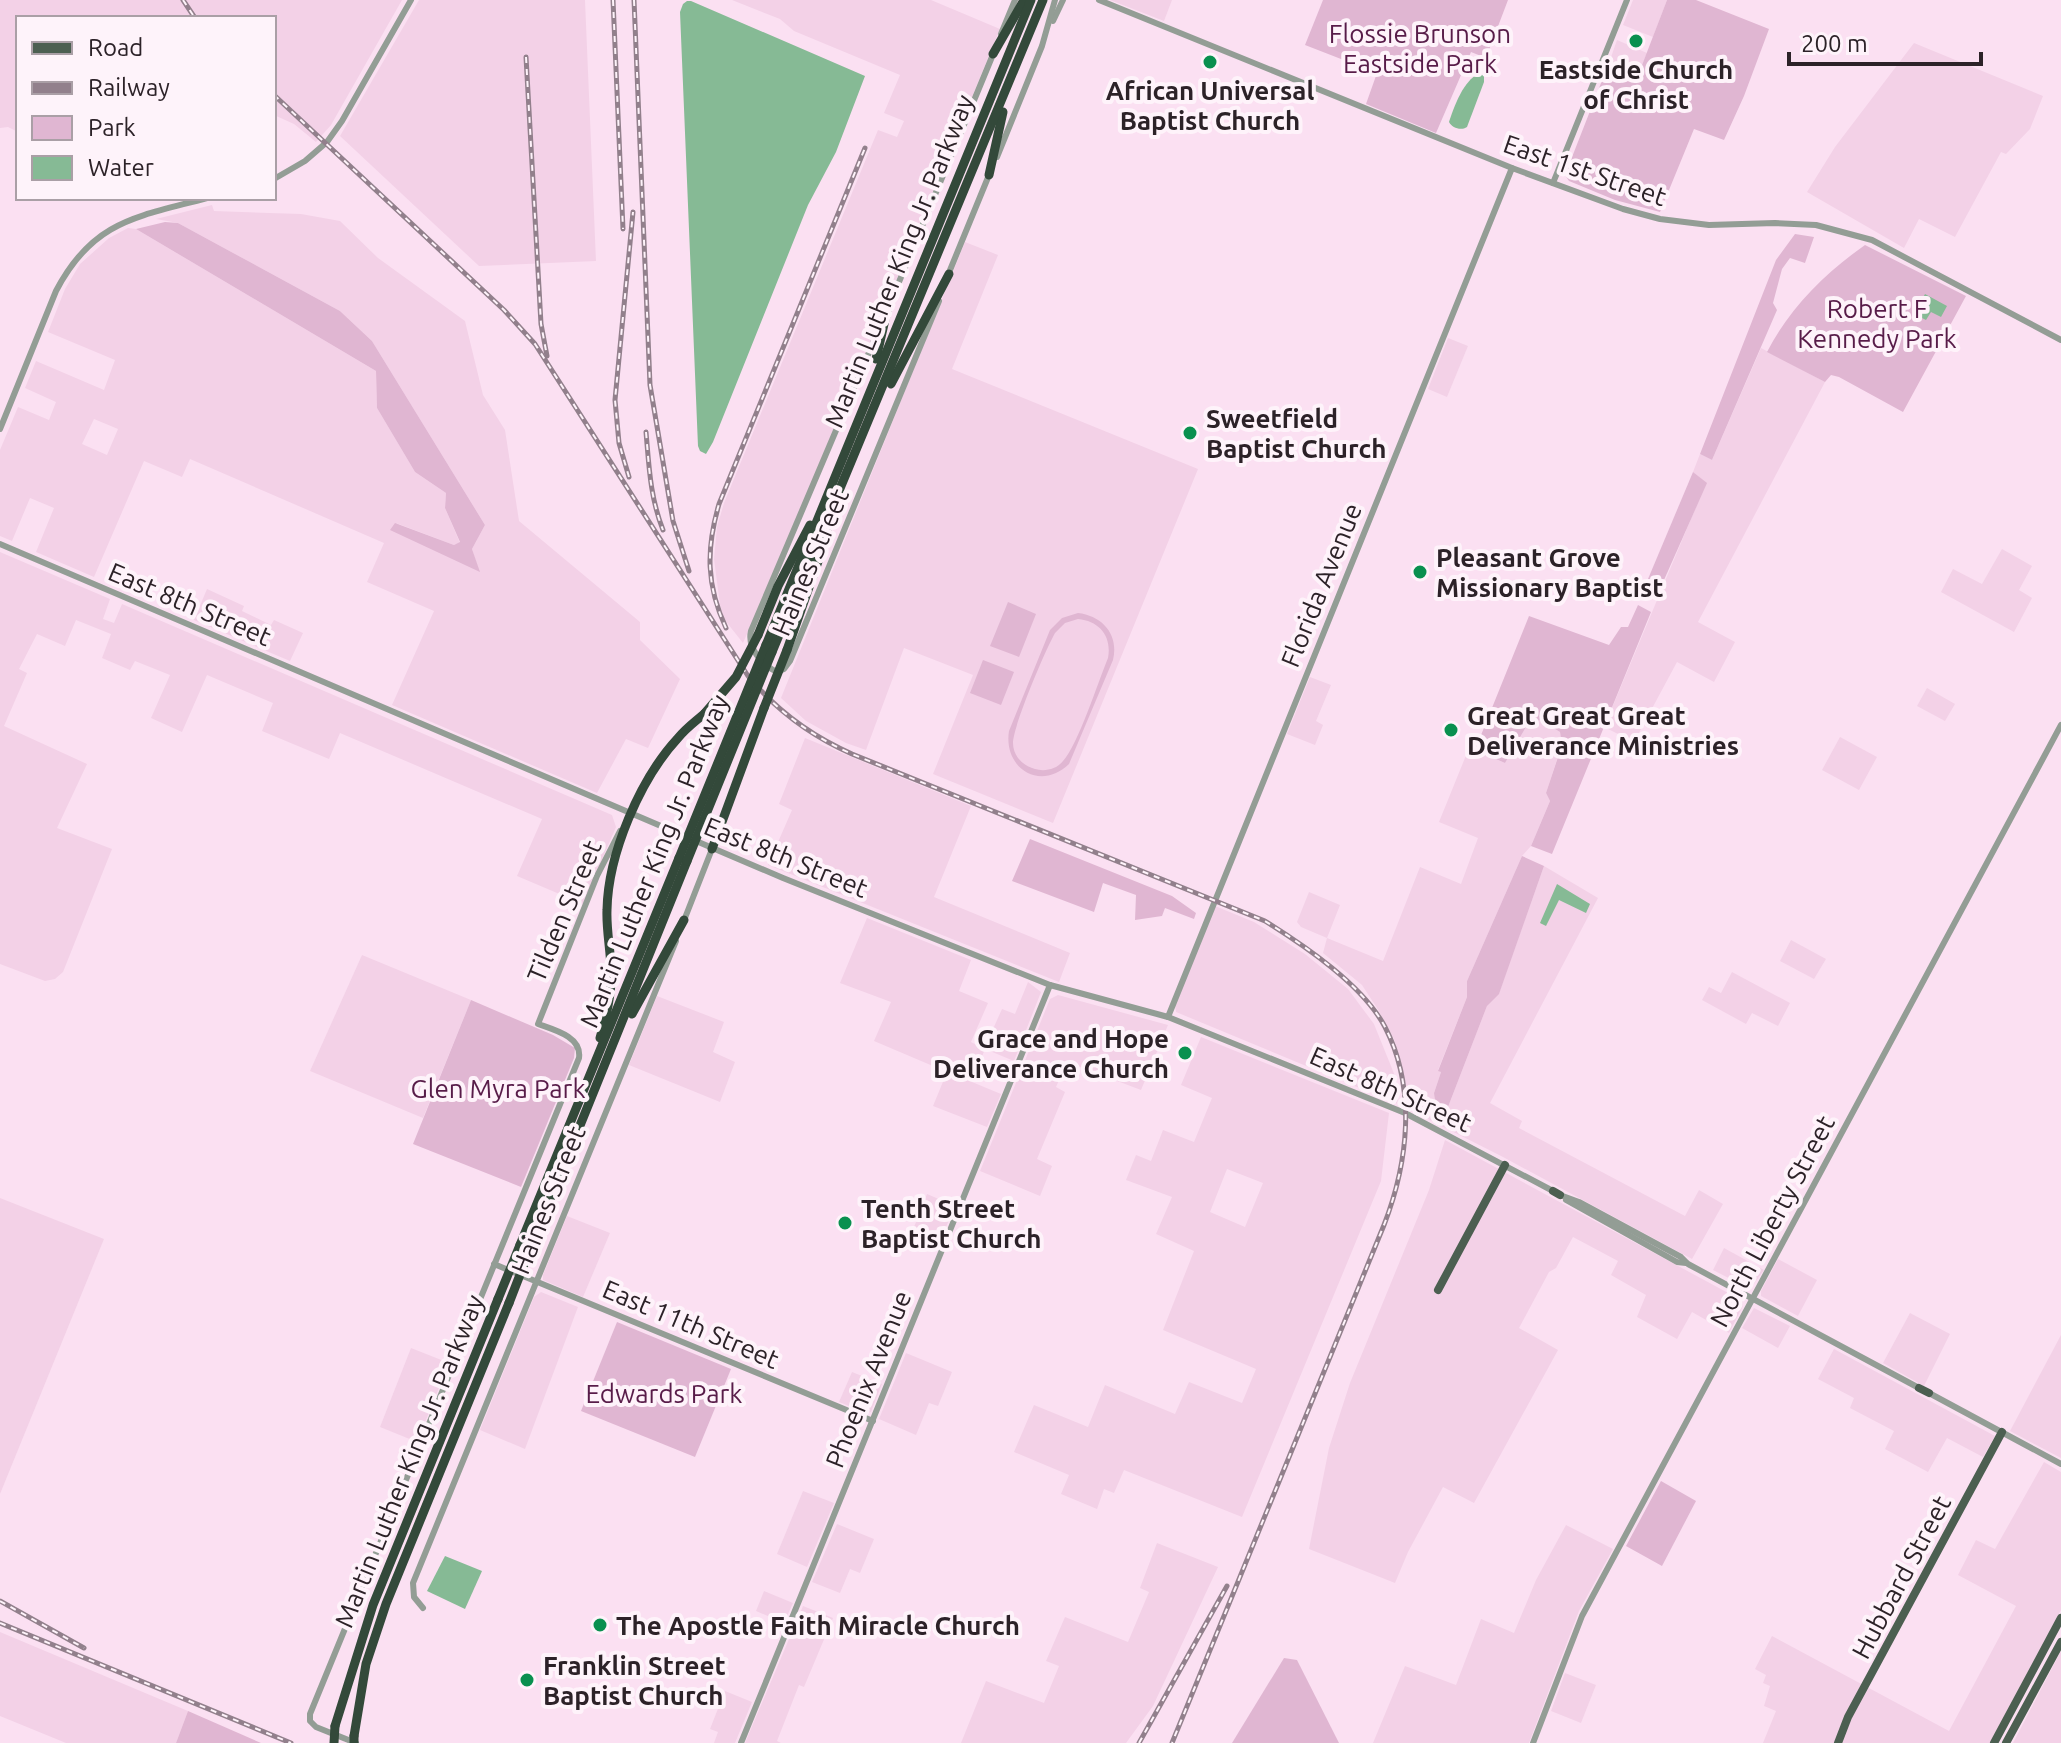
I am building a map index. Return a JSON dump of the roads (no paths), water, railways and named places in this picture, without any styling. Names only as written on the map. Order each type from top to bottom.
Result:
[{"type":"highway","points":[[993,54],[1024,0]]},
{"type":"highway","name":"Martin Luther King Jr. Parkway","points":[[355,1741],[366,1664],[386,1604],[509,1303],[525,1247],[587,1083],[683,860],[863,405],[1031,0]]},
{"type":"highway","name":"Martin Luther King Jr. Parkway","points":[[769,648],[853,461],[1043,0]]},
{"type":"highway","points":[[989,175],[1016,66]]},
{"type":"highway","points":[[866,429],[949,274]]},
{"type":"highway","points":[[863,405],[887,311]]},
{"type":"highway","points":[[712,849],[787,650],[853,461]]},
{"type":"highway","points":[[587,1083],[610,992],[609,882],[630,815],[663,757],[736,677],[794,554],[821,509]]},
{"type":"highway","name":"Martin Luther King Jr. Parkway","points":[[334,1743],[335,1726],[373,1605],[498,1299],[525,1247],[615,1044],[683,860]]},
{"type":"highway","points":[[615,1044],[684,920]]},
{"type":"main road","points":[[1438,1290],[1505,1165]]},
{"type":"main road","name":"East 8th Street","points":[[1919,1388],[1929,1393]]},
{"type":"main road","name":"Hubbard Street","points":[[1838,1743],[1848,1717],[2002,1432]]},
{"type":"main road","points":[[1994,1743],[2061,1618]]},
{"type":"main road","points":[[2006,1743],[2061,1642]]},
{"type":"street","points":[[276,178],[305,161],[327,142],[411,0]]},
{"type":"street","name":"Haines Street","points":[[1015,0],[815,486],[751,631],[751,646],[768,667],[777,672],[790,661],[1042,46],[1055,0]]},
{"type":"street","points":[[1042,46],[1063,0]]},
{"type":"street","name":"East 1st Street","points":[[1099,0],[1512,168],[1623,209],[1660,219],[1709,225],[1789,223],[1852,233],[1899,253],[2061,340]]},
{"type":"street","points":[[1553,183],[1627,0]]},
{"type":"street","name":"Florida Avenue","points":[[1168,1017],[1512,168]]},
{"type":"street","points":[[0,429],[56,291],[67,269],[80,254],[98,237],[123,222],[200,200]]},
{"type":"street","name":"East 8th Street","points":[[0,544],[712,849],[1050,985],[1168,1017],[1405,1113],[1557,1193],[1575,1207],[1677,1262],[1688,1264],[1919,1388]]},
{"type":"street","name":"North Liberty Street","points":[[1533,1743],[1582,1616],[2061,725]]},
{"type":"street","name":"Tilden Street","points":[[538,1024],[583,918],[584,908],[612,845],[630,815]]},
{"type":"street","name":"Haines Street","points":[[423,1608],[414,1597],[413,1583],[712,849]]},
{"type":"street","name":"Phoenix Avenue","points":[[741,1743],[1050,985]]},
{"type":"street","name":"Haines Street","points":[[355,1741],[316,1727],[309,1718],[580,1053],[575,1041],[538,1024]]},
{"type":"street","name":"East 11th Street","points":[[494,1264],[873,1421]]},
{"type":"street","name":"East 8th Street","points":[[1929,1393],[2061,1464]]},
{"type":"water","points":[[687,1],[865,76],[836,152],[808,205],[706,454],[698,446],[680,12]]},
{"type":"water","points":[[1479,73],[1484,76],[1484,82],[1467,127],[1454,127],[1449,122],[1457,101],[1468,82]]},
{"type":"water","points":[[1925,294],[1947,306],[1941,317],[1931,312],[1926,320],[1914,314]]},
{"type":"water","points":[[1557,884],[1590,904],[1586,913],[1559,900],[1546,926],[1540,923]]},
{"type":"water","points":[[445,1556],[482,1571],[465,1609],[427,1591]]},
{"type":"railway","points":[[183,0],[194,16]]},
{"type":"railway","points":[[613,0],[623,229]]},
{"type":"railway","points":[[634,0],[650,385],[673,521],[689,571]]},
{"type":"railway","points":[[526,57],[541,324],[547,356]]},
{"type":"railway","points":[[276,97],[504,310],[535,344],[748,676],[782,711],[822,739],[852,754],[1265,921],[1315,954],[1348,982],[1363,996],[1385,1027],[1402,1075],[1405,1101],[1403,1151],[1392,1201],[1172,1743]]},
{"type":"railway","points":[[726,628],[715,597],[710,567],[712,536],[719,504],[865,148]]},
{"type":"railway","points":[[629,477],[619,443],[615,400],[633,212]]},
{"type":"railway","points":[[646,432],[653,493],[663,530]]},
{"type":"railway","points":[[1139,1743],[1227,1586]]},
{"type":"railway","points":[[0,1601],[84,1648]]},
{"type":"railway","points":[[0,1623],[291,1743]]},
{"type":"place","name":"Eastside Church of Christ","points":[[1636,41]]},
{"type":"place","name":"African Universal Baptist Church","points":[[1210,62]]},
{"type":"place","name":"Sweetfield Baptist Church","points":[[1190,433]]},
{"type":"place","name":"Pleasant Grove Missionary Baptist","points":[[1420,572]]},
{"type":"place","name":"Great Great Great Deliverance Ministries","points":[[1451,730]]},
{"type":"place","name":"Grace and Hope Deliverance Church","points":[[1185,1053]]},
{"type":"place","name":"Tenth Street Baptist Church","points":[[845,1223]]},
{"type":"place","name":"The Apostle Faith Miracle Church","points":[[600,1625]]},
{"type":"place","name":"Franklin Street Baptist Church","points":[[527,1680]]},
{"type":"park label","name":"Flossie Brunson Eastside Park","points":[[1420,48]]},
{"type":"park label","name":"Robert F Kennedy Park","points":[[1877,323]]},
{"type":"park label","name":"Glen Myra Park","points":[[498,1088]]},
{"type":"park label","name":"Edwards Park","points":[[664,1393]]}]
